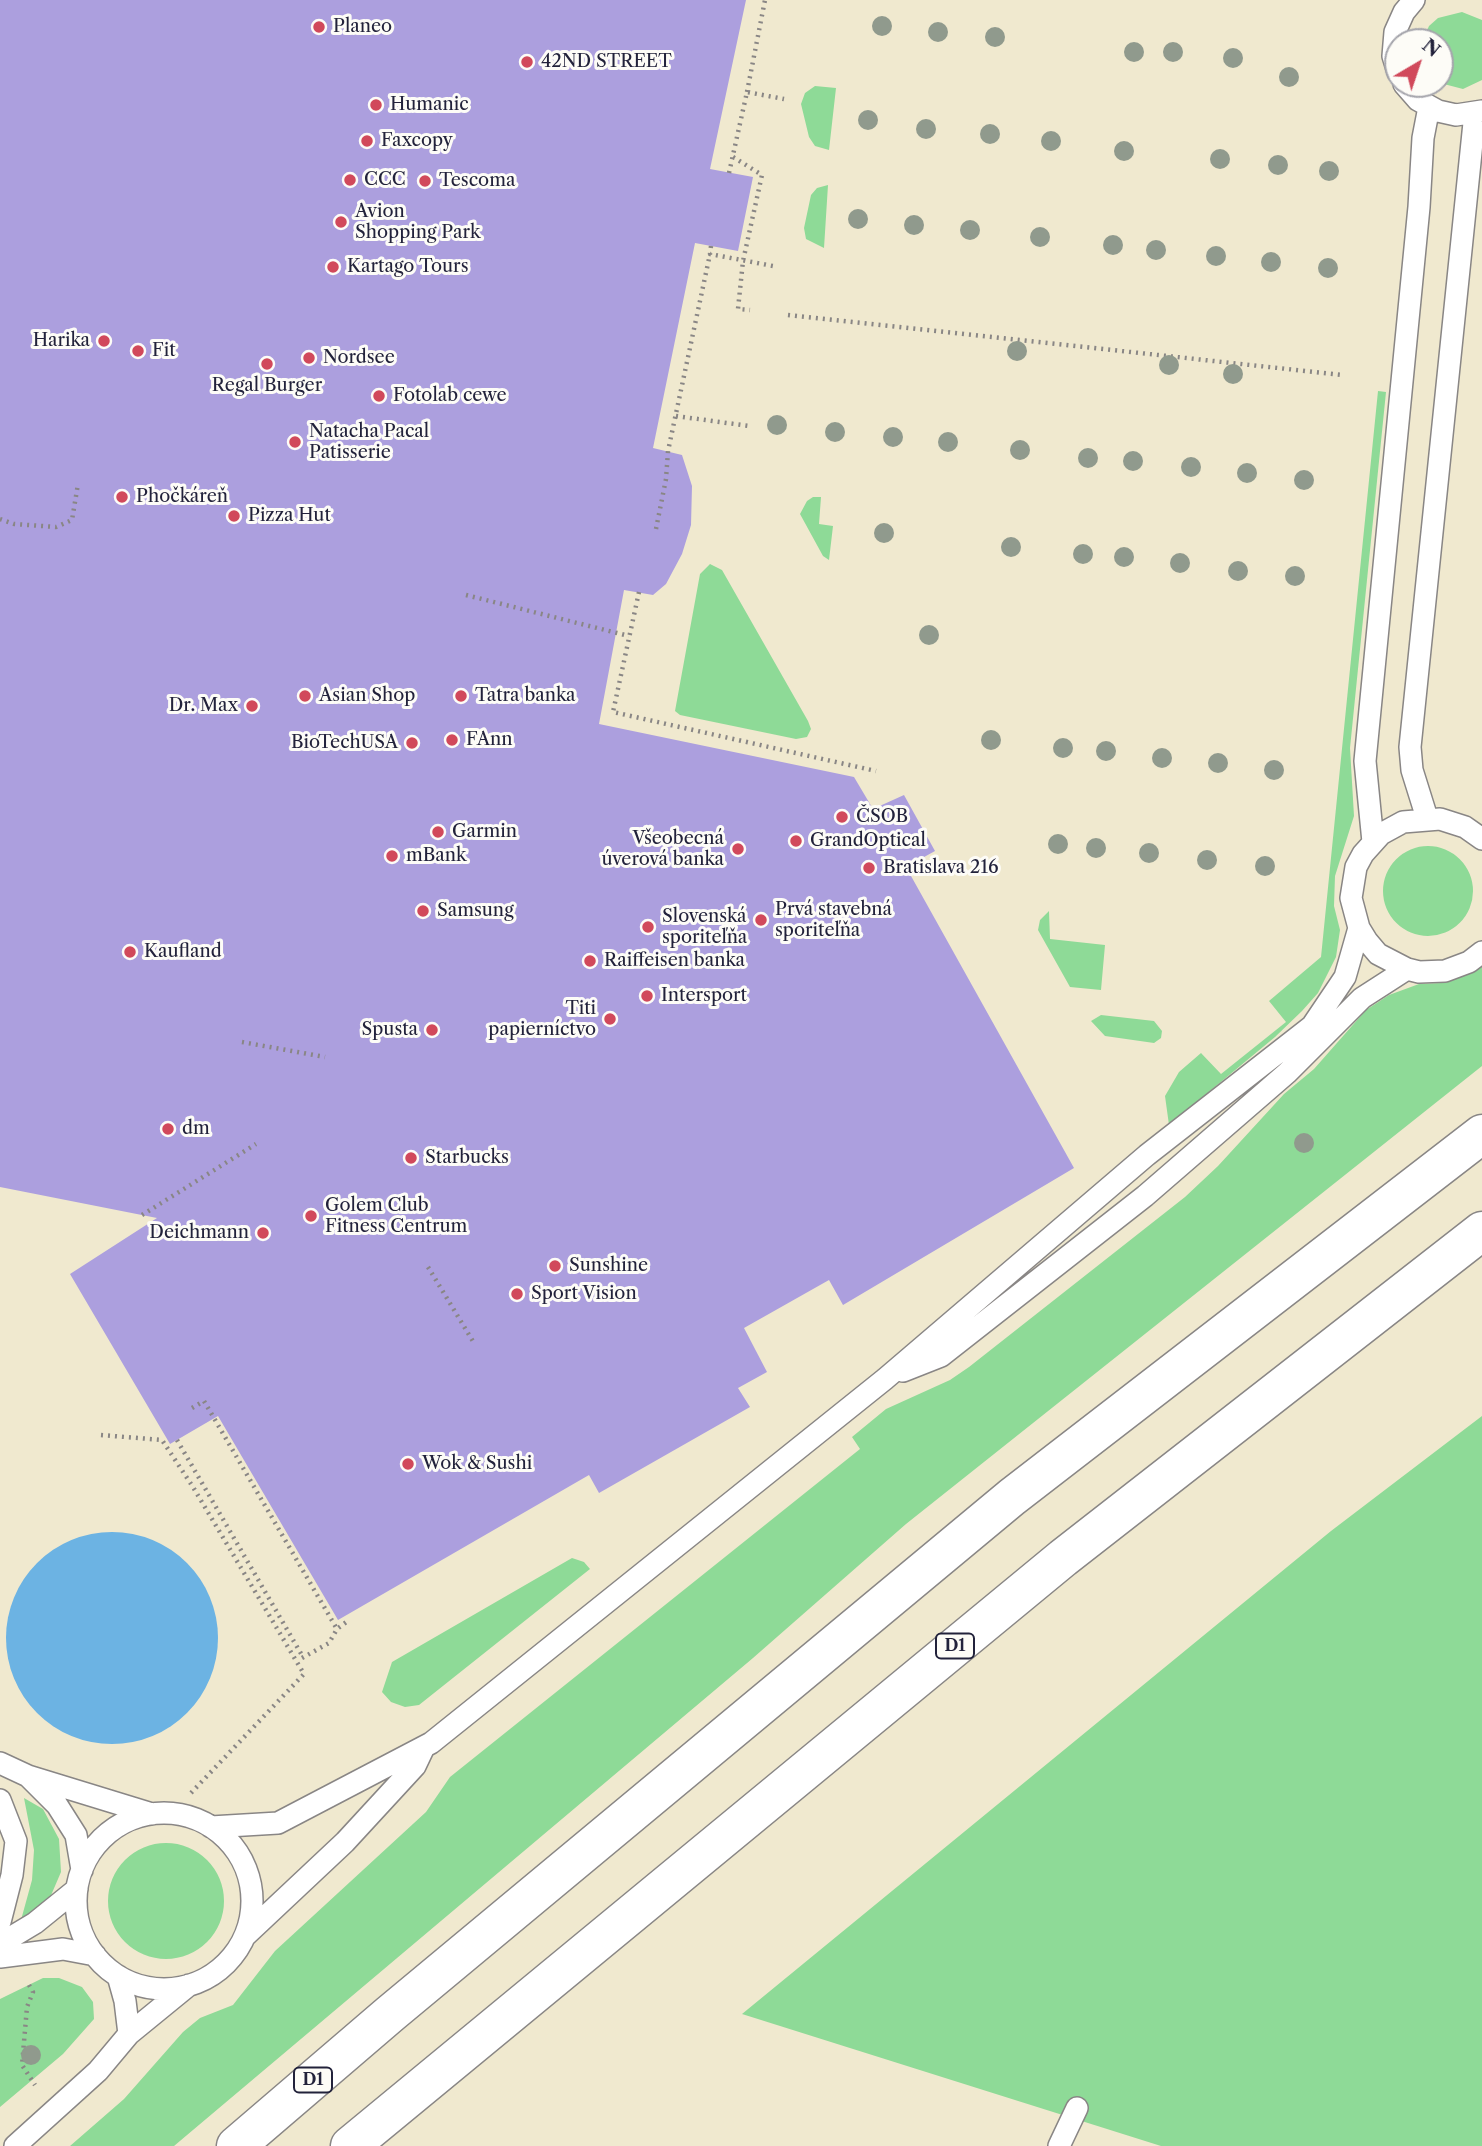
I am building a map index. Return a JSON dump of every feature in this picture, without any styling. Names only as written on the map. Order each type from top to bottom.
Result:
[{"type":"highway","name":"D1","points":[[236,2146],[390,2014],[1012,1497],[1482,1134]]},
{"type":"highway","name":"D1","points":[[350,2146],[1063,1558],[1482,1231]]},
{"type":"lane","points":[[1397,28],[1414,0]]},
{"type":"lane","points":[[1419,98],[1429,107],[1456,115],[1478,112],[1410,747],[1412,770],[1427,818]]},
{"type":"lane","points":[[1373,842],[1365,761],[1419,207],[1423,138],[1429,107]]},
{"type":"lane","points":[[1476,832],[1427,818],[1403,822],[1373,842],[1356,867],[1351,898],[1359,928],[1378,954],[1407,969],[1419,972],[1445,971],[1469,962],[1482,952]]},
{"type":"lane","points":[[211,1827],[278,1823],[424,1747],[884,1379],[1147,1155],[1312,1026],[1345,976],[1359,928]]},
{"type":"lane","points":[[884,1379],[941,1356],[952,1348],[1145,1196],[1287,1073],[1362,998],[1407,969]]},
{"type":"lane","points":[[15,2146],[98,2071],[128,2034],[189,1985],[222,1967],[245,1936],[345,1842],[415,1766],[424,1747]]},
{"type":"lane","points":[[0,1763],[28,1776],[152,1814]]},
{"type":"lane","points":[[28,1776],[57,1805],[76,1835],[79,1924],[95,1955],[118,1976],[139,1985],[161,1989],[189,1985]]},
{"type":"lane","points":[[0,1800],[16,1841],[12,1875],[0,1922]]},
{"type":"lane","points":[[0,1944],[35,1923],[79,1880],[95,1846],[108,1833],[132,1819],[152,1814],[177,1813],[211,1827],[229,1841],[247,1870],[252,1903],[245,1936]]},
{"type":"lane","points":[[0,1957],[64,1950],[95,1955]]},
{"type":"lane","points":[[118,1976],[125,2001],[128,2034]]},
{"type":"lane","points":[[1059,2146],[1077,2108],[1064,2146]]},
{"type":"path","points":[[729,173],[765,0]]},
{"type":"path","points":[[747,92],[784,99]]},
{"type":"path","points":[[733,157],[762,175],[743,261],[738,309],[750,310]]},
{"type":"path","points":[[656,528],[711,246]]},
{"type":"path","points":[[710,254],[773,267]]},
{"type":"path","points":[[788,315],[1343,375]]},
{"type":"path","points":[[676,416],[749,426]]},
{"type":"path","points":[[0,519],[14,524],[56,527],[72,520],[78,484]]},
{"type":"path","points":[[639,592],[613,712],[876,771]]},
{"type":"path","points":[[466,595],[629,636]]},
{"type":"path","points":[[242,1042],[326,1057]]},
{"type":"path","points":[[142,1216],[256,1144]]},
{"type":"path","points":[[428,1267],[474,1343]]},
{"type":"path","points":[[192,1408],[204,1401],[337,1629]]},
{"type":"path","points":[[101,1435],[162,1440],[193,1487],[304,1674],[190,1794]]},
{"type":"path","points":[[177,1440],[303,1657]]},
{"type":"path","points":[[298,1661],[329,1643],[337,1629],[349,1620]]},
{"type":"path","points":[[26,1981],[33,1992],[27,2007],[22,2064],[35,2085]]},
{"type":"green space","points":[[1462,12],[1482,20],[1482,80],[1463,89],[1454,87],[1454,28],[1428,28],[1438,18]]},
{"type":"green space","points":[[815,86],[836,88],[829,150],[815,146],[809,137],[801,104],[805,93]]},
{"type":"green space","points":[[828,185],[824,248],[806,239],[804,228],[811,195],[817,188]]},
{"type":"green space","points":[[1378,391],[1386,392],[1350,748],[1354,816],[1335,876],[1334,906],[1340,930],[1336,957],[1318,993],[1302,1011],[1275,1037],[1169,1125],[1165,1096],[1179,1072],[1201,1053],[1221,1074],[1286,1022],[1269,1001],[1321,957]]},
{"type":"green space","points":[[813,497],[821,497],[819,524],[833,526],[829,560],[823,556],[800,514],[807,501]]},
{"type":"green space","points":[[710,564],[722,570],[808,721],[811,729],[807,737],[796,739],[680,715],[675,711],[700,574]]},
{"type":"green space","points":[[1419,846],[1437,846],[1453,853],[1466,866],[1473,882],[1473,900],[1466,916],[1453,929],[1437,936],[1419,936],[1403,929],[1390,916],[1383,900],[1383,882],[1390,866],[1403,853]]},
{"type":"green space","points":[[1049,911],[1050,939],[1105,945],[1101,990],[1070,987],[1038,930],[1040,920]]},
{"type":"green space","points":[[1482,964],[1482,1066],[906,1524],[753,1658],[174,2146],[70,2146],[124,2099],[183,2032],[200,2018],[233,2005],[275,1951],[426,1812],[450,1777],[860,1449],[852,1437],[886,1409],[950,1380],[969,1367],[1185,1197],[1218,1166],[1284,1094],[1314,1069],[1366,1010],[1389,995],[1419,984],[1441,983],[1470,973]]},
{"type":"green space","points":[[1101,1015],[1154,1021],[1162,1031],[1161,1038],[1154,1043],[1105,1036],[1091,1021]]},
{"type":"green space","points":[[1482,1416],[1482,2146],[1161,2146],[742,2014],[1331,1531]]},
{"type":"green space","points":[[572,1558],[584,1562],[590,1569],[419,1705],[405,1707],[391,1702],[382,1692],[392,1662]]},
{"type":"green space","points":[[24,1798],[43,1809],[59,1839],[61,1872],[49,1900],[21,1920],[32,1880],[34,1850]]},
{"type":"green space","points":[[166,1843],[188,1847],[207,1860],[220,1879],[224,1901],[220,1923],[207,1942],[188,1955],[166,1959],[144,1955],[125,1942],[112,1923],[108,1901],[112,1879],[125,1860],[144,1847]]},
{"type":"green space","points":[[43,1978],[59,1978],[82,1987],[93,2002],[94,2019],[63,2054],[0,2107],[0,1999]]},
{"type":"water","points":[[112,1532],[152,1541],[171,1550],[187,1563],[200,1579],[209,1598],[218,1638],[209,1678],[200,1697],[187,1713],[171,1726],[152,1735],[112,1744],[72,1735],[53,1726],[37,1713],[24,1697],[15,1678],[6,1638],[15,1598],[24,1579],[37,1563],[53,1550],[72,1541]]},
{"type":"building","points":[[0,0],[746,0],[710,169],[753,177],[738,251],[695,243],[653,448],[682,455],[692,486],[691,525],[682,554],[666,584],[653,595],[624,590],[599,724],[854,777],[873,809],[904,795],[935,851],[906,867],[1074,1168],[843,1305],[829,1280],[744,1328],[767,1372],[738,1388],[750,1407],[599,1493],[589,1475],[338,1620],[218,1416],[170,1444],[70,1274],[157,1218],[0,1187]]},
{"type":"place","name":"Planeo","points":[[319,27]]},
{"type":"place","name":"42ND STREET","points":[[527,62]]},
{"type":"place","name":"Humanic","points":[[376,105]]},
{"type":"place","name":"Faxcopy","points":[[367,141]]},
{"type":"place","name":"CCC","points":[[350,180]]},
{"type":"place","name":"Tescoma","points":[[425,181]]},
{"type":"place","name":"Avion Shopping Park","points":[[341,222]]},
{"type":"place","name":"Kartago Tours","points":[[333,267]]},
{"type":"place","name":"Harika","points":[[104,341]]},
{"type":"place","name":"Fit","points":[[138,351]]},
{"type":"place","name":"Nordsee","points":[[309,358]]},
{"type":"place","name":"Regal Burger","points":[[267,364]]},
{"type":"place","name":"Fotolab cewe","points":[[379,396]]},
{"type":"place","name":"Natacha Pacal Patisserie","points":[[295,442]]},
{"type":"place","name":"Phočkáreň","points":[[122,497]]},
{"type":"place","name":"Pizza Hut","points":[[234,516]]},
{"type":"place","name":"Asian Shop","points":[[305,696]]},
{"type":"place","name":"Tatra banka","points":[[461,696]]},
{"type":"place","name":"Dr. Max","points":[[252,706]]},
{"type":"place","name":"FAnn","points":[[452,740]]},
{"type":"place","name":"BioTechUSA","points":[[412,743]]},
{"type":"place","name":"ČSOB","points":[[842,817]]},
{"type":"place","name":"Garmin","points":[[438,832]]},
{"type":"place","name":"GrandOptical","points":[[796,841]]},
{"type":"place","name":"Všeobecná úverová banka","points":[[738,849]]},
{"type":"place","name":"mBank","points":[[392,856]]},
{"type":"place","name":"Bratislava 216","points":[[869,868]]},
{"type":"place","name":"Samsung","points":[[423,911]]},
{"type":"place","name":"Prvá stavebná sporiteľňa","points":[[761,920]]},
{"type":"place","name":"Slovenská sporiteľňa","points":[[648,927]]},
{"type":"place","name":"Kaufland","points":[[130,952]]},
{"type":"place","name":"Raiffeisen banka","points":[[590,961]]},
{"type":"place","name":"Intersport","points":[[647,996]]},
{"type":"place","name":"Titi papierníctvo","points":[[610,1019]]},
{"type":"place","name":"Spusta","points":[[432,1030]]},
{"type":"place","name":"dm","points":[[168,1129]]},
{"type":"place","name":"Starbucks","points":[[411,1158]]},
{"type":"place","name":"Golem Club Fitness Centrum","points":[[311,1216]]},
{"type":"place","name":"Deichmann","points":[[263,1233]]},
{"type":"place","name":"Sunshine","points":[[555,1266]]},
{"type":"place","name":"Sport Vision","points":[[517,1294]]},
{"type":"place","name":"Wok & Sushi","points":[[408,1464]]}]
